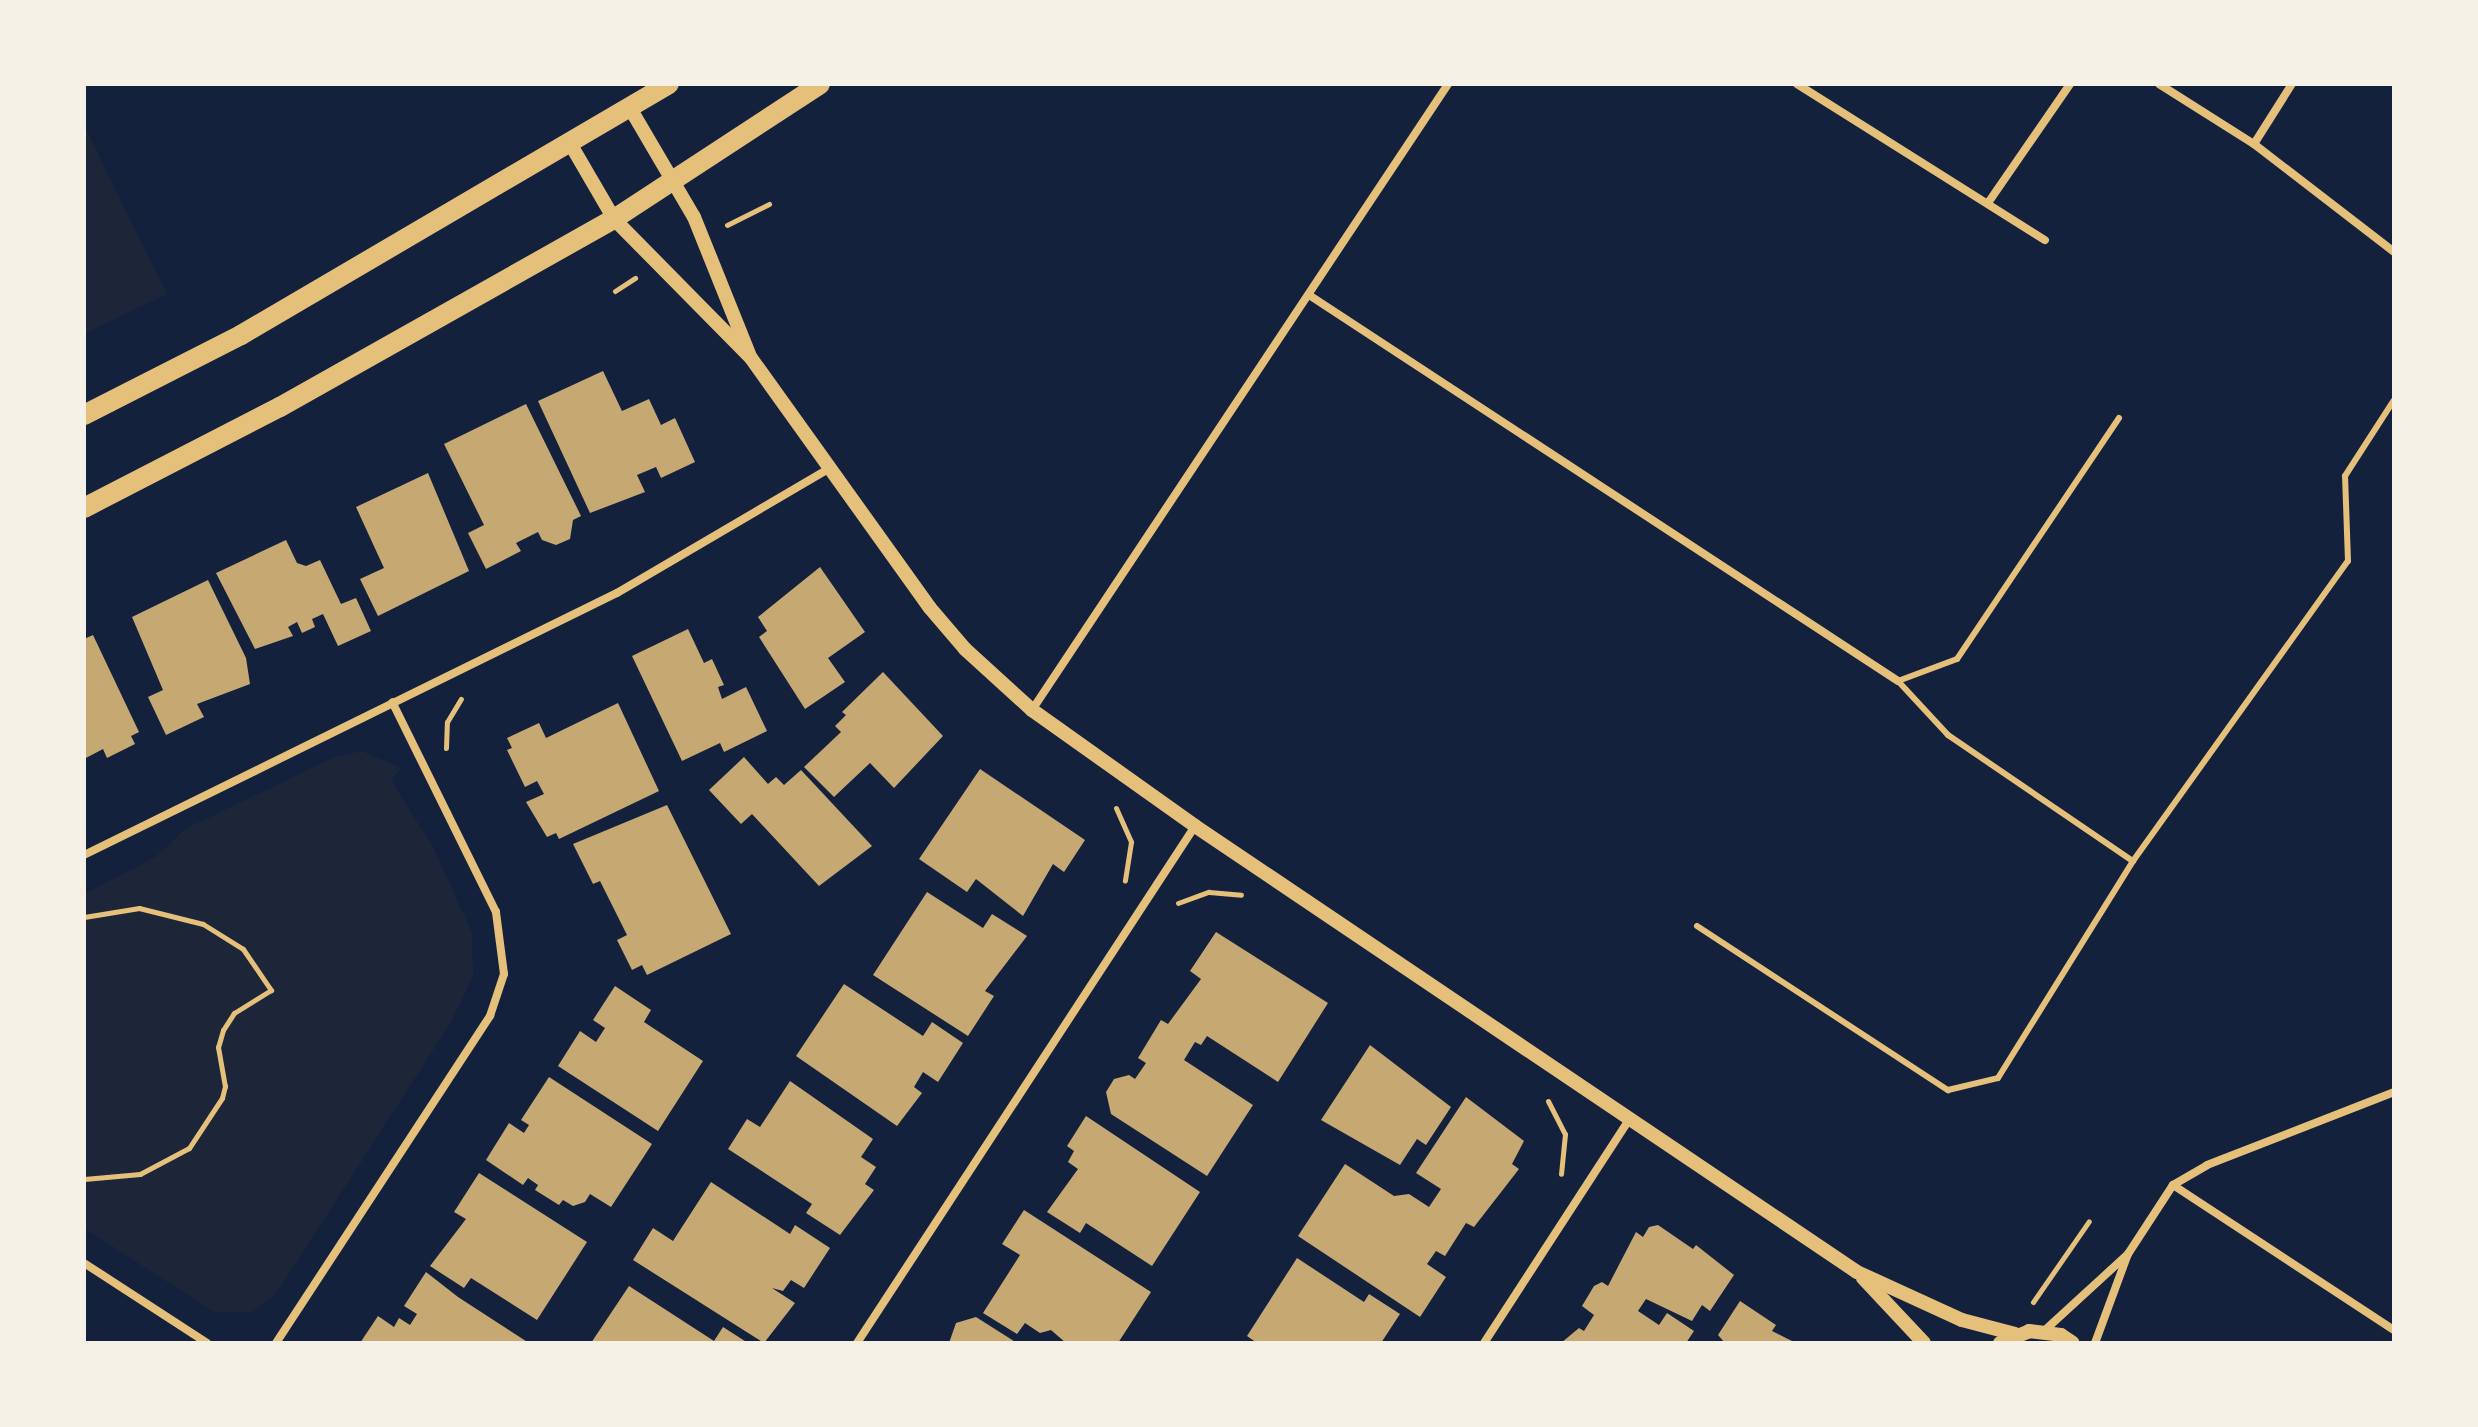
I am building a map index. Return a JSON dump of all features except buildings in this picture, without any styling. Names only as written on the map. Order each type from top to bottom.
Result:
[{"type":"main road","points":[[84,415],[241,335],[571,145],[669,84]]},
{"type":"main road","points":[[84,508],[280,407],[614,219],[675,182],[820,84]]},
{"type":"street","points":[[1032,710],[1448,84]]},
{"type":"street","points":[[1797,84],[2045,240]]},
{"type":"street","points":[[1988,203],[2070,84]]},
{"type":"street","points":[[2159,84],[2254,144],[2394,252]]},
{"type":"street","points":[[2254,144],[2292,84]]},
{"type":"street","points":[[630,108],[675,182],[711,252],[751,358]]},
{"type":"street","points":[[571,145],[614,219],[751,358],[930,608],[965,649],[1032,710],[1195,826],[1857,1272],[1962,1320],[2015,1334],[2044,1331],[2073,1343]]},
{"type":"street","points":[[1309,295],[1898,681]]},
{"type":"street","points":[[84,855],[617,593],[828,469]]},
{"type":"street","points":[[276,1343],[490,1016],[504,974],[496,912],[392,702]]},
{"type":"street","points":[[857,1343],[1195,826]]},
{"type":"street","points":[[2095,1343],[2128,1254],[2173,1185],[2221,1159],[2394,1092]]},
{"type":"street","points":[[1484,1343],[1631,1117]]},
{"type":"street","points":[[2173,1185],[2394,1330]]},
{"type":"street","points":[[2044,1331],[2128,1254]]},
{"type":"street","points":[[84,1263],[207,1343]]},
{"type":"street","points":[[1857,1272],[1924,1343]]},
{"type":"street","points":[[2000,1343],[2015,1334]]},
{"type":"lane","points":[[1697,926],[1948,1090],[1998,1078],[2133,861],[2348,561],[2345,476],[2394,400]]},
{"type":"lane","points":[[2119,418],[1957,659],[1898,681],[1948,735],[2133,861]]},
{"type":"path","points":[[1105,799],[1121,814],[1131,842],[1123,887]]},
{"type":"path","points":[[1169,909],[1209,892],[1254,900]]},
{"type":"path","points":[[84,917],[139,908],[203,924],[243,949],[271,990],[234,1013],[223,1030],[218,1047],[222,1098],[189,1148],[140,1174],[84,1179]]},
{"type":"path","points":[[1537,1092],[1554,1109],[1565,1134],[1565,1159],[1556,1184]]},
{"type":"path","points":[[2020,1307],[2033,1302],[2044,1289],[2089,1221]]},
{"type":"shaded area","points":[[84,125],[167,294],[84,334]]},
{"type":"shaded area","points":[[362,751],[401,768],[392,779],[395,787],[432,845],[472,933],[473,976],[451,1022],[276,1294],[252,1312],[214,1312],[84,1228],[84,894],[157,856],[185,829],[332,758]]}]
